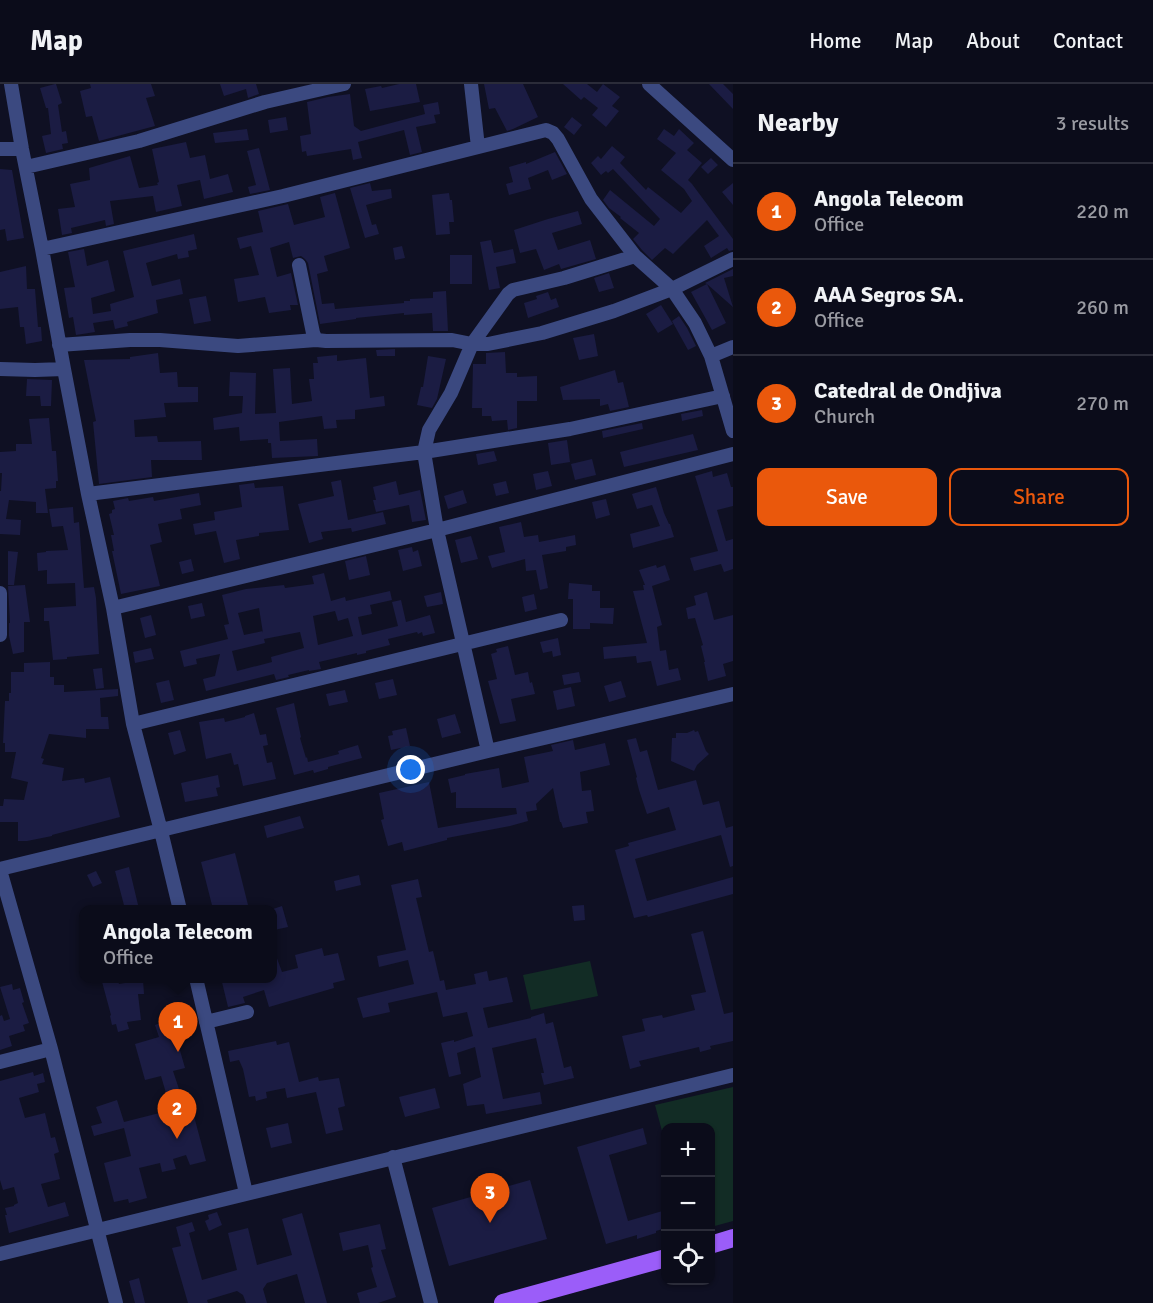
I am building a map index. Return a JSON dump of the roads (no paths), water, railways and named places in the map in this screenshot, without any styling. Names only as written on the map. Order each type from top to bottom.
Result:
[{"type":"main road","points":[[715,1244],[733,1238]]},
{"type":"main road","points":[[503,1303],[661,1258]]},
{"type":"street","points":[[11,84],[59,345],[113,608],[134,724],[179,905]]},
{"type":"street","points":[[26,167],[139,141],[266,102],[344,84]]},
{"type":"street","points":[[471,84],[478,147]]},
{"type":"street","points":[[649,84],[733,160]]},
{"type":"street","points":[[42,249],[283,196],[546,130],[553,133],[591,200],[635,256],[672,289],[694,323],[711,356],[733,431]]},
{"type":"street","points":[[0,149],[22,149]]},
{"type":"street","points":[[488,751],[437,530],[424,452],[429,430],[451,393],[472,344],[508,294],[513,290],[564,278],[635,256]]},
{"type":"street","points":[[59,345],[140,340],[238,346],[316,340],[452,340],[488,344],[542,333],[614,311],[672,289],[733,259]]},
{"type":"street","points":[[299,265],[316,340]]},
{"type":"street","points":[[711,356],[733,347]]},
{"type":"street","points":[[0,369],[64,369]]},
{"type":"street","points":[[88,494],[424,452],[570,429],[723,396]]},
{"type":"street","points":[[113,608],[437,530],[733,454]]},
{"type":"street","points":[[0,593],[0,635]]},
{"type":"street","points":[[134,724],[561,620]]},
{"type":"street","points":[[116,1303],[51,1050],[0,870],[733,694]]},
{"type":"street","points":[[197,983],[246,1193]]},
{"type":"street","points":[[206,1022],[247,1012]]},
{"type":"street","points":[[0,1062],[51,1050]]},
{"type":"street","points":[[0,1254],[733,1075]]},
{"type":"street","points":[[393,1157],[431,1303]]},
{"type":"place","name":"Angola Telecom","points":[[178,1052]]},
{"type":"place","name":"AAA Segros SA.","points":[[177,1139]]},
{"type":"place","name":"Catedral de Ondjiva","points":[[490,1223]]}]
